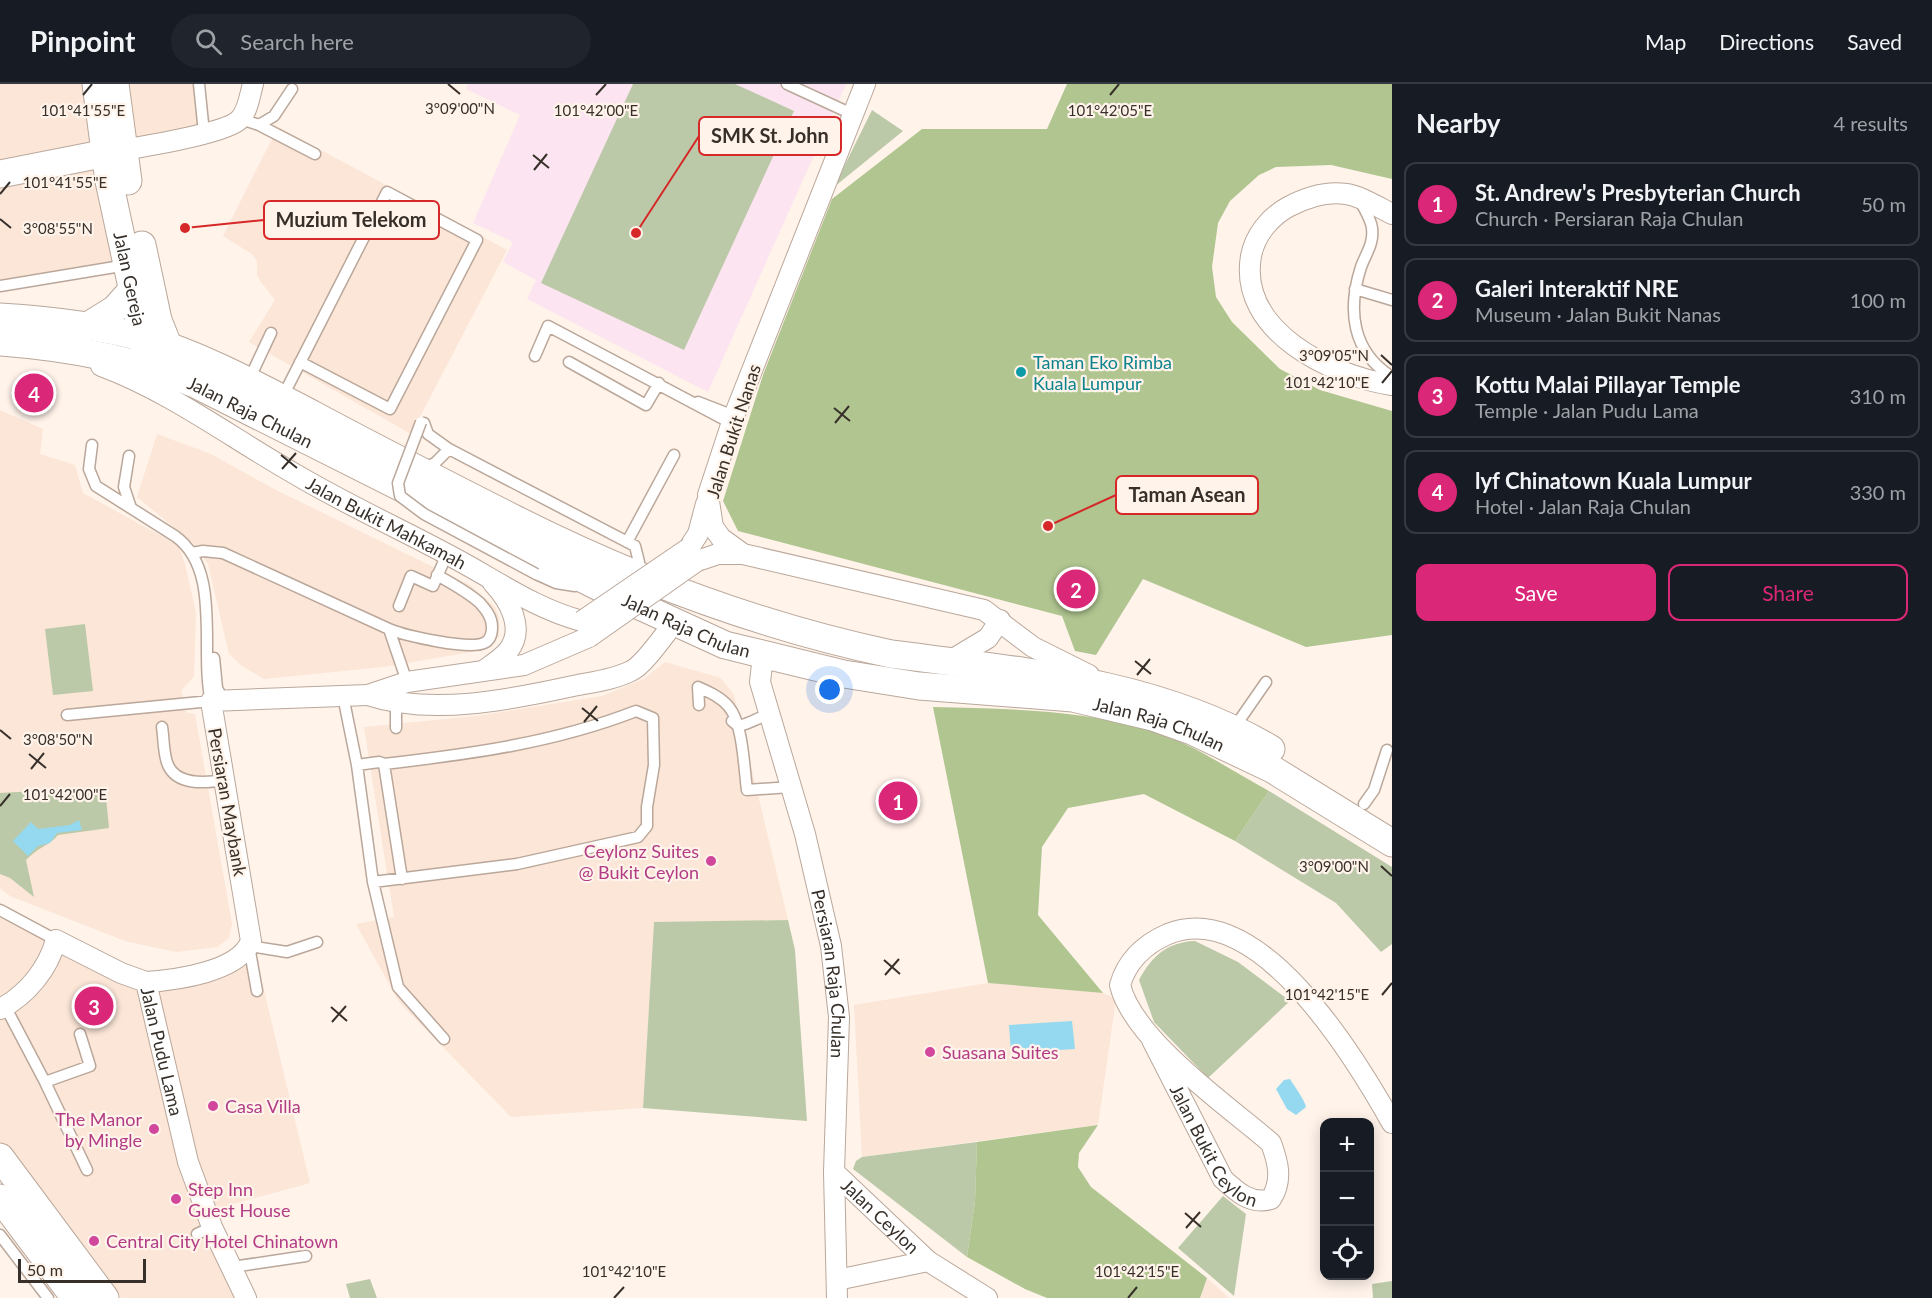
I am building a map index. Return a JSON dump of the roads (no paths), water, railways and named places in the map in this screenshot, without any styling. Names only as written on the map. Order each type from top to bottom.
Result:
[{"type":"main road","name":"Jalan Gereja","points":[[96,84],[158,320],[160,357]]},
{"type":"main road","name":"Jalan Gereja","points":[[115,84],[114,151],[130,278],[142,338]]},
{"type":"main road","points":[[0,174],[114,151]]},
{"type":"main road","points":[[86,327],[115,309],[130,278]]},
{"type":"main road","name":"Jalan Raja Chulan","points":[[0,317],[86,327],[142,338],[160,357],[214,393],[605,590],[725,645],[844,674],[919,686],[1073,698],[1153,717],[1213,739],[1272,769],[1392,843]]},
{"type":"main road","name":"Jalan Raja Chulan","points":[[0,342],[66,351],[160,357],[248,382],[418,470],[636,576],[697,599],[853,646],[1122,688],[1196,711],[1234,728],[1392,822]]},
{"type":"main road","points":[[697,599],[745,623],[754,634],[763,656]]},
{"type":"main road","points":[[763,656],[767,641],[783,636],[853,646]]},
{"type":"main road","points":[[0,1157],[105,1298]]},
{"type":"main road","points":[[1,1200],[75,1298]]},
{"type":"street","points":[[114,151],[250,122],[253,84]]},
{"type":"street","name":"Jalan Bukit Nanas","points":[[865,84],[733,419],[708,495],[713,527],[726,543],[743,554],[984,610],[1054,660],[1122,688]]},
{"type":"street","points":[[1392,214],[1348,194],[1334,193],[1311,197],[1281,211],[1259,235],[1249,268],[1252,293],[1258,308],[1276,330],[1310,355],[1360,379],[1392,385]]},
{"type":"street","name":"Jalan Bukit Mahkamah","points":[[66,351],[162,393],[295,475],[586,629]]},
{"type":"street","points":[[693,554],[708,495]]},
{"type":"street","name":"Persiaran Maybank","points":[[249,946],[250,935],[224,780],[217,701],[368,694],[407,682],[524,665],[558,653],[586,629],[693,554],[743,554]]},
{"type":"street","points":[[484,574],[506,599],[516,626],[514,639],[508,651],[486,669]]},
{"type":"street","points":[[948,662],[988,638],[1000,620]]},
{"type":"street","name":"Persiaran Maybank","points":[[368,694],[396,702],[453,704],[540,693],[613,678],[633,670],[674,623]]},
{"type":"street","name":"Persiaran Raja Chulan","points":[[763,656],[760,682],[791,787],[831,946],[839,1017],[834,1172],[837,1289]]},
{"type":"street","name":"Jalan Bukit Ceylon","points":[[1152,1040],[1271,1143],[1278,1163],[1279,1181],[1271,1199],[1253,1200],[1237,1192],[1223,1179],[1152,1040],[1131,1013],[1120,985],[1131,961],[1151,944],[1172,933],[1197,928],[1223,933],[1244,943],[1266,959],[1329,1023],[1349,1051],[1392,1123]]},
{"type":"street","points":[[3,1008],[19,996],[41,973],[56,940]]},
{"type":"street","name":"Jalan Pudu Lama","points":[[56,940],[121,974],[146,982],[205,1231],[246,1298]]},
{"type":"street","points":[[146,982],[164,981],[231,964],[243,956],[249,946]]},
{"type":"street","name":"Jalan Ceylon","points":[[834,1172],[928,1261],[987,1298]]},
{"type":"street","name":"Jalan Ceylon","points":[[837,1289],[928,1261]]},
{"type":"lane","points":[[199,84],[204,133]]},
{"type":"lane","points":[[787,84],[852,114]]},
{"type":"lane","points":[[250,122],[274,116],[292,89]]},
{"type":"lane","points":[[250,122],[315,154]]},
{"type":"lane","points":[[282,399],[300,362],[387,192],[477,240],[390,409],[300,362]]},
{"type":"lane","points":[[1359,199],[1372,226],[1372,245],[1362,265],[1355,289],[1357,331],[1361,345],[1374,364],[1392,377]]},
{"type":"lane","points":[[2,282],[130,278]]},
{"type":"lane","points":[[1355,289],[1392,300]]},
{"type":"lane","points":[[535,356],[548,326],[684,397],[733,419]]},
{"type":"lane","points":[[248,382],[271,333]]},
{"type":"lane","points":[[568,362],[646,405],[659,383]]},
{"type":"lane","points":[[605,590],[556,583],[536,574],[424,514],[400,496],[398,483],[422,422],[428,434],[449,449],[635,546],[639,557],[636,576]]},
{"type":"lane","points":[[67,715],[217,701],[204,585],[192,553],[181,540],[96,486],[88,464],[92,446]]},
{"type":"lane","points":[[418,470],[435,464],[449,449]]},
{"type":"lane","points":[[627,542],[674,455]]},
{"type":"lane","points":[[129,456],[124,487],[131,508]]},
{"type":"lane","points":[[192,553],[203,551],[223,553],[389,629],[448,643],[480,644],[488,640],[492,633],[492,621],[486,610],[478,601],[437,575]]},
{"type":"lane","points":[[399,606],[411,576],[433,586],[447,554]]},
{"type":"lane","points":[[389,629],[407,682]]},
{"type":"lane","points":[[1234,728],[1266,682]]},
{"type":"lane","points":[[699,705],[698,687],[724,702],[731,709],[738,726],[747,790],[791,787]]},
{"type":"lane","points":[[343,696],[357,765],[373,882],[398,987],[404,997],[444,1039]]},
{"type":"lane","points":[[396,702],[396,728]]},
{"type":"lane","points":[[357,765],[379,762],[384,764],[516,747],[596,727],[636,711],[653,718],[654,765],[646,807],[647,826],[638,837],[553,857],[373,882]]},
{"type":"lane","points":[[726,714],[738,726]]},
{"type":"lane","points":[[738,726],[771,714]]},
{"type":"lane","points":[[162,727],[168,766],[184,780],[197,783],[224,780]]},
{"type":"lane","points":[[1364,804],[1374,789],[1387,750]]},
{"type":"lane","points":[[384,764],[402,879]]},
{"type":"lane","points":[[0,910],[56,940]]},
{"type":"lane","points":[[257,991],[249,946],[288,952],[317,942]]},
{"type":"lane","points":[[3,1008],[45,1082],[87,1170]]},
{"type":"lane","points":[[45,1082],[90,1066],[80,1034]]},
{"type":"lane","points":[[0,1235],[48,1298]]},
{"type":"lane","points":[[225,1263],[306,1256]]},
{"type":"water","points":[[79,820],[82,830],[57,833],[50,843],[38,846],[28,856],[13,841],[31,822],[38,829],[70,825]]},
{"type":"water","points":[[1072,1021],[1075,1049],[1011,1053],[1009,1025]]},
{"type":"water","points":[[1290,1079],[1306,1107],[1296,1115],[1287,1109],[1276,1089],[1284,1080]]},
{"type":"place","name":"Muzium Telekom","points":[[185,228]]},
{"type":"place","name":"SMK St. John","points":[[636,233]]},
{"type":"place","name":"Taman Eko Rimba Kuala Lumpur","points":[[1021,372]]},
{"type":"place","name":"lyf Chinatown Kuala Lumpur","points":[[34,393]]},
{"type":"place","name":"Taman Asean","points":[[1048,526]]},
{"type":"place","name":"Galeri Interaktif NRE","points":[[1076,589]]},
{"type":"place","name":"St. Andrew's Presbyterian Church","points":[[898,801]]},
{"type":"place","name":"Ceylonz Suites @ Bukit Ceylon","points":[[711,861]]},
{"type":"place","name":"Kottu Malai Pillayar Temple","points":[[94,1006]]},
{"type":"place","name":"Suasana Suites","points":[[930,1052]]},
{"type":"place","name":"Casa Villa","points":[[213,1106]]},
{"type":"place","name":"The Manor by Mingle","points":[[154,1129]]},
{"type":"place","name":"Step Inn Guest House","points":[[176,1199]]},
{"type":"place","name":"Central City Hotel Chinatown","points":[[94,1241]]}]
